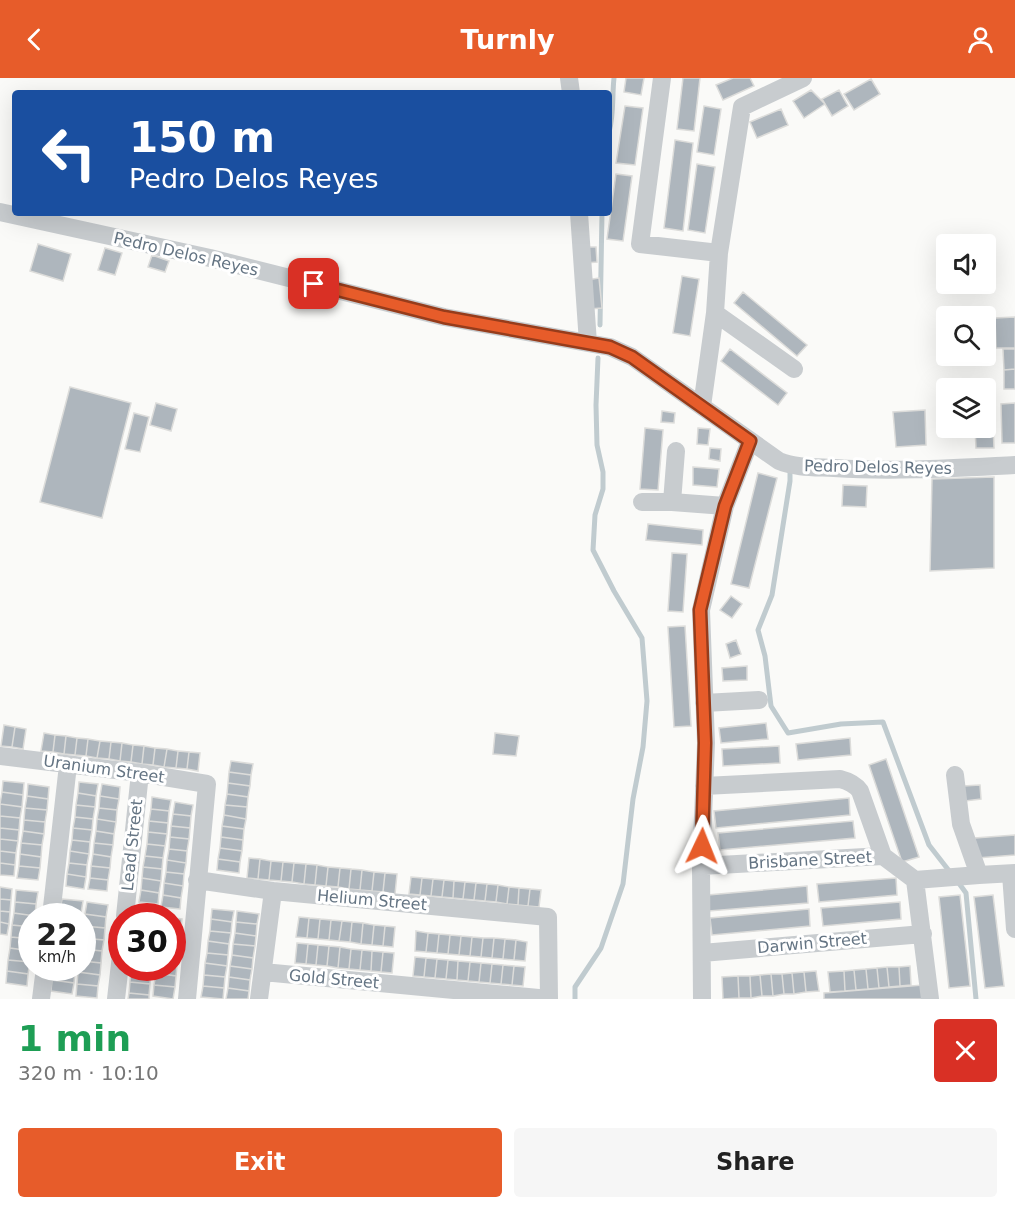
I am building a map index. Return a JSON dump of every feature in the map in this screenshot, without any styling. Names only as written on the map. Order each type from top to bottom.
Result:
[{"type":"street","points":[[662,78],[640,244],[719,253]]},
{"type":"street","points":[[702,406],[715,313],[719,253],[742,107],[803,78]]},
{"type":"street","name":"Pedro Delos Reyes","points":[[18,216],[210,258],[444,317],[610,347],[632,357],[779,461],[791,465],[913,470],[1015,465]]},
{"type":"street","points":[[579,216],[588,343]]},
{"type":"street","points":[[715,313],[794,369]]},
{"type":"street","points":[[702,999],[701,866],[705,743],[700,610],[725,506],[750,441]]},
{"type":"street","points":[[672,502],[676,451]]},
{"type":"street","points":[[642,502],[725,506]]},
{"type":"street","points":[[704,703],[759,700]]},
{"type":"street","name":"Uranium Street","points":[[0,756],[140,773],[207,784],[197,880]]},
{"type":"street","points":[[52,903],[68,765]]},
{"type":"street","name":"Lead Street","points":[[126,903],[140,773]]},
{"type":"street","points":[[955,775],[961,824],[979,875]]},
{"type":"street","points":[[704,786],[840,779],[849,782],[857,786],[860,791],[883,856],[915,880],[1013,874],[1015,929]]},
{"type":"street","name":"Brisbane Street","points":[[701,866],[883,856]]},
{"type":"street","points":[[187,999],[197,880]]},
{"type":"street","name":"Helium Street","points":[[197,880],[273,891],[548,917],[549,999]]},
{"type":"street","points":[[915,880],[930,999]]},
{"type":"street","points":[[259,999],[273,891]]},
{"type":"street","name":"Darwin Street","points":[[702,953],[922,934]]},
{"type":"street","name":"Gold Street","points":[[263,972],[549,999]]},
{"type":"street","points":[[41,999],[43,981]]},
{"type":"street","points":[[116,999],[118,981]]},
{"type":"building","points":[[626,78],[644,78],[641,95],[624,92]]},
{"type":"building","points":[[683,78],[700,78],[694,131],[677,129]]},
{"type":"building","points":[[733,78],[750,78],[754,86],[723,100],[716,85]]},
{"type":"building","points":[[871,79],[880,94],[854,110],[844,94]]},
{"type":"building","points":[[811,90],[825,104],[804,118],[793,101]]},
{"type":"building","points":[[839,90],[848,106],[832,116],[822,99]]},
{"type":"building","points":[[625,106],[643,108],[635,165],[616,163]]},
{"type":"building","points":[[704,106],[721,109],[714,155],[697,152]]},
{"type":"building","points":[[781,109],[788,125],[757,138],[750,122]]},
{"type":"building","points":[[675,140],[693,143],[683,231],[664,228]]},
{"type":"building","points":[[697,164],[715,167],[705,233],[688,230]]},
{"type":"building","points":[[616,174],[632,176],[623,241],[607,239]]},
{"type":"building","points":[[38,244],[71,254],[63,281],[30,271]]},
{"type":"building","points":[[586,247],[596,247],[597,262],[586,263]]},
{"type":"building","points":[[105,248],[122,253],[115,275],[98,270]]},
{"type":"building","points":[[152,255],[169,261],[165,272],[148,267]]},
{"type":"building","points":[[682,276],[699,279],[690,336],[673,333]]},
{"type":"building","points":[[599,278],[602,308],[589,309],[586,280]]},
{"type":"building","points":[[743,292],[807,345],[797,356],[734,303]]},
{"type":"building","points":[[1015,317],[1015,348],[996,348],[996,318]]},
{"type":"building","points":[[730,349],[787,393],[778,405],[721,361]]},
{"type":"building","points":[[1003,349],[1015,349],[1015,369],[1004,370]]},
{"type":"building","points":[[1015,369],[1015,389],[1004,389],[1004,370]]},
{"type":"building","points":[[70,387],[131,403],[102,518],[40,502]]},
{"type":"building","points":[[156,403],[177,409],[171,431],[150,425]]},
{"type":"building","points":[[1015,403],[1015,443],[1002,443],[1001,404]]},
{"type":"building","points":[[925,410],[926,445],[896,447],[893,412]]},
{"type":"building","points":[[662,411],[675,413],[674,423],[661,422]]},
{"type":"building","points":[[134,413],[149,417],[140,452],[125,449]]},
{"type":"building","points":[[645,428],[663,430],[658,490],[640,489]]},
{"type":"building","points":[[698,428],[710,429],[708,445],[697,444]]},
{"type":"building","points":[[976,438],[994,438],[994,448],[976,448]]},
{"type":"building","points":[[710,448],[721,449],[720,461],[709,459]]},
{"type":"building","points":[[693,467],[719,469],[717,487],[693,485]]},
{"type":"building","points":[[758,473],[777,478],[749,588],[731,584]]},
{"type":"building","points":[[994,477],[994,568],[930,571],[932,479]]},
{"type":"building","points":[[843,485],[867,486],[866,507],[842,506]]},
{"type":"building","points":[[648,524],[703,530],[702,545],[646,540]]},
{"type":"building","points":[[672,553],[687,554],[683,612],[668,611]]},
{"type":"building","points":[[731,596],[742,604],[732,618],[720,610]]},
{"type":"building","points":[[685,626],[691,726],[674,727],[668,627]]},
{"type":"building","points":[[736,640],[741,654],[730,658],[726,644]]},
{"type":"building","points":[[747,666],[747,680],[723,681],[722,668]]},
{"type":"building","points":[[766,723],[768,739],[721,743],[719,728]]},
{"type":"building","points":[[4,725],[15,727],[12,747],[1,746]]},
{"type":"building","points":[[15,727],[26,729],[23,749],[12,747]]},
{"type":"building","points":[[44,733],[55,735],[53,752],[41,751]]},
{"type":"building","points":[[495,733],[519,736],[516,756],[493,754]]},
{"type":"building","points":[[55,735],[66,736],[64,754],[53,752]]},
{"type":"building","points":[[66,736],[77,738],[75,755],[64,754]]},
{"type":"building","points":[[77,738],[88,739],[86,756],[75,755]]},
{"type":"building","points":[[850,738],[851,755],[798,760],[796,744]]},
{"type":"building","points":[[88,739],[100,741],[97,758],[86,756]]},
{"type":"building","points":[[100,741],[111,742],[109,759],[97,758]]},
{"type":"building","points":[[111,742],[122,743],[120,761],[109,759]]},
{"type":"building","points":[[122,743],[133,745],[131,762],[120,761]]},
{"type":"building","points":[[133,745],[144,746],[142,764],[131,762]]},
{"type":"building","points":[[144,746],[155,748],[153,765],[142,764]]},
{"type":"building","points":[[779,746],[780,763],[723,766],[722,749]]},
{"type":"building","points":[[155,748],[167,749],[164,767],[153,765]]},
{"type":"building","points":[[167,749],[178,751],[176,768],[164,767]]},
{"type":"building","points":[[178,751],[189,752],[187,769],[176,768]]},
{"type":"building","points":[[189,752],[200,753],[198,771],[187,769]]},
{"type":"building","points":[[886,759],[919,857],[902,862],[869,765]]},
{"type":"building","points":[[231,761],[253,764],[251,775],[229,772]]},
{"type":"building","points":[[229,772],[251,775],[250,786],[228,783]]},
{"type":"building","points":[[3,781],[24,783],[23,795],[2,792]]},
{"type":"building","points":[[79,782],[98,784],[96,796],[78,793]]},
{"type":"building","points":[[228,783],[250,786],[248,797],[227,794]]},
{"type":"building","points":[[28,784],[49,787],[48,799],[27,796]]},
{"type":"building","points":[[102,784],[120,787],[119,799],[100,796]]},
{"type":"building","points":[[980,785],[981,799],[965,801],[963,786]]},
{"type":"building","points":[[2,792],[23,795],[22,807],[0,804]]},
{"type":"building","points":[[78,793],[96,796],[95,807],[76,805]]},
{"type":"building","points":[[227,794],[248,797],[247,807],[225,805]]},
{"type":"building","points":[[27,796],[48,799],[47,810],[25,808]]},
{"type":"building","points":[[100,796],[119,799],[117,810],[99,808]]},
{"type":"building","points":[[152,797],[171,800],[169,811],[151,809]]},
{"type":"building","points":[[849,798],[850,815],[716,828],[714,811]]},
{"type":"building","points":[[175,802],[193,805],[191,816],[173,814]]},
{"type":"building","points":[[0,804],[22,807],[20,818],[0,816]]},
{"type":"building","points":[[76,805],[95,807],[93,819],[75,817]]},
{"type":"building","points":[[225,805],[247,807],[246,819],[224,815]]},
{"type":"building","points":[[25,808],[47,810],[45,822],[24,820]]},
{"type":"building","points":[[99,808],[117,810],[116,822],[97,819]]},
{"type":"building","points":[[151,809],[169,811],[168,823],[149,821]]},
{"type":"building","points":[[173,814],[191,816],[190,828],[171,826]]},
{"type":"building","points":[[224,815],[246,819],[244,829],[222,826]]},
{"type":"building","points":[[0,816],[20,818],[19,830],[0,828]]},
{"type":"building","points":[[75,817],[93,819],[92,830],[73,828]]},
{"type":"building","points":[[97,819],[116,822],[114,834],[96,831]]},
{"type":"building","points":[[24,820],[45,822],[44,834],[23,831]]},
{"type":"building","points":[[149,821],[168,823],[167,834],[148,832]]},
{"type":"building","points":[[853,821],[855,838],[720,850],[718,833]]},
{"type":"building","points":[[171,826],[190,828],[189,839],[170,837]]},
{"type":"building","points":[[222,826],[244,829],[243,840],[221,837]]},
{"type":"building","points":[[0,828],[19,830],[18,841],[0,839]]},
{"type":"building","points":[[73,828],[92,830],[90,842],[72,840]]},
{"type":"building","points":[[23,831],[44,834],[42,845],[21,843]]},
{"type":"building","points":[[96,831],[114,834],[113,845],[94,843]]},
{"type":"building","points":[[148,832],[167,834],[165,846],[147,844]]},
{"type":"building","points":[[1015,835],[1015,855],[977,858],[975,838]]},
{"type":"building","points":[[170,837],[189,839],[187,851],[169,849]]},
{"type":"building","points":[[221,837],[243,840],[242,851],[220,848]]},
{"type":"building","points":[[0,839],[18,841],[16,853],[0,851]]},
{"type":"building","points":[[72,840],[90,842],[89,854],[70,851]]},
{"type":"building","points":[[21,843],[42,845],[41,857],[20,854]]},
{"type":"building","points":[[94,843],[113,845],[111,857],[93,854]]},
{"type":"building","points":[[147,844],[165,846],[163,858],[145,856]]},
{"type":"building","points":[[220,848],[242,851],[240,862],[218,859]]},
{"type":"building","points":[[169,849],[187,851],[186,863],[167,860]]},
{"type":"building","points":[[0,851],[16,853],[15,865],[0,863]]},
{"type":"building","points":[[70,851],[89,854],[87,865],[69,863]]},
{"type":"building","points":[[20,854],[41,857],[40,868],[19,866]]},
{"type":"building","points":[[93,854],[111,857],[110,868],[91,866]]},
{"type":"building","points":[[145,856],[163,858],[162,869],[143,867]]},
{"type":"building","points":[[249,858],[260,859],[258,879],[247,878]]},
{"type":"building","points":[[218,859],[240,862],[239,873],[217,870]]},
{"type":"building","points":[[260,859],[271,861],[269,880],[258,879]]},
{"type":"building","points":[[167,860],[186,863],[184,874],[166,872]]},
{"type":"building","points":[[271,861],[283,862],[281,881],[269,880]]},
{"type":"building","points":[[283,862],[294,863],[292,882],[281,881]]},
{"type":"building","points":[[0,863],[15,865],[14,876],[0,875]]},
{"type":"building","points":[[69,863],[87,865],[86,877],[67,874]]},
{"type":"building","points":[[294,863],[306,864],[304,884],[292,882]]},
{"type":"building","points":[[306,864],[317,865],[315,885],[304,884]]},
{"type":"building","points":[[317,865],[328,867],[326,886],[315,885]]},
{"type":"building","points":[[19,866],[40,868],[38,880],[17,878]]},
{"type":"building","points":[[91,866],[110,868],[108,880],[90,878]]},
{"type":"building","points":[[143,867],[162,869],[161,881],[142,878]]},
{"type":"building","points":[[328,867],[340,868],[338,887],[326,886]]},
{"type":"building","points":[[340,868],[351,869],[349,889],[338,887]]},
{"type":"building","points":[[351,869],[362,870],[360,890],[349,889]]},
{"type":"building","points":[[362,870],[374,872],[372,891],[360,890]]},
{"type":"building","points":[[166,872],[184,874],[183,886],[164,883]]},
{"type":"building","points":[[374,872],[385,873],[383,892],[372,891]]},
{"type":"building","points":[[385,873],[397,874],[395,894],[383,892]]},
{"type":"building","points":[[67,874],[86,877],[84,889],[66,886]]},
{"type":"building","points":[[411,877],[422,878],[420,895],[409,894]]},
{"type":"building","points":[[90,878],[108,880],[107,891],[88,889]]},
{"type":"building","points":[[142,878],[161,881],[159,893],[141,890]]},
{"type":"building","points":[[422,878],[433,879],[431,896],[420,895]]},
{"type":"building","points":[[896,878],[897,895],[819,902],[817,884]]},
{"type":"building","points":[[433,879],[444,880],[442,897],[431,896]]},
{"type":"building","points":[[444,880],[454,881],[453,898],[442,897]]},
{"type":"building","points":[[454,881],[465,882],[463,899],[453,898]]},
{"type":"building","points":[[465,882],[476,883],[474,900],[463,899]]},
{"type":"building","points":[[164,883],[183,886],[181,898],[163,895]]},
{"type":"building","points":[[476,883],[487,884],[485,901],[474,900]]},
{"type":"building","points":[[487,884],[498,885],[496,902],[485,901]]},
{"type":"building","points":[[498,885],[509,887],[507,904],[496,902]]},
{"type":"building","points":[[807,886],[808,903],[709,911],[708,895]]},
{"type":"building","points":[[0,887],[12,889],[11,900],[0,899]]},
{"type":"building","points":[[509,887],[519,888],[518,905],[507,904]]},
{"type":"building","points":[[519,888],[530,889],[528,906],[518,905]]},
{"type":"building","points":[[530,889],[541,890],[539,907],[528,906]]},
{"type":"building","points":[[16,890],[38,892],[36,903],[15,902]]},
{"type":"building","points":[[141,890],[159,893],[158,903],[139,902]]},
{"type":"building","points":[[163,895],[181,898],[181,903],[162,903]]},
{"type":"building","points":[[960,895],[970,986],[949,988],[939,897]]},
{"type":"building","points":[[993,895],[1004,986],[985,988],[974,897]]},
{"type":"building","points":[[0,899],[11,900],[10,912],[0,911]]},
{"type":"building","points":[[62,899],[83,901],[83,903],[61,903]]},
{"type":"building","points":[[15,902],[26,903],[18,903],[18,914],[14,913]]},
{"type":"building","points":[[900,902],[901,919],[823,926],[821,908]]},
{"type":"building","points":[[96,903],[108,905],[106,917],[96,916]]},
{"type":"building","points":[[212,909],[234,911],[232,922],[211,919]]},
{"type":"building","points":[[809,909],[810,926],[712,935],[710,918]]},
{"type":"building","points":[[0,911],[10,912],[9,924],[0,922]]},
{"type":"building","points":[[237,911],[259,914],[257,924],[236,922]]},
{"type":"building","points":[[14,913],[18,914],[18,926],[12,925]]},
{"type":"building","points":[[96,916],[106,917],[105,928],[96,927]]},
{"type":"building","points":[[299,917],[309,918],[307,938],[296,937]]},
{"type":"building","points":[[309,918],[320,919],[318,939],[307,938]]},
{"type":"building","points":[[211,919],[232,922],[231,933],[210,931]]},
{"type":"building","points":[[320,919],[331,920],[329,940],[318,939]]},
{"type":"building","points":[[331,920],[342,921],[339,941],[329,940]]},
{"type":"building","points":[[342,921],[352,922],[350,942],[339,941]]},
{"type":"building","points":[[0,922],[9,924],[7,935],[0,934]]},
{"type":"building","points":[[236,922],[257,924],[256,936],[235,933]]},
{"type":"building","points":[[352,922],[363,923],[361,944],[350,942]]},
{"type":"building","points":[[363,923],[374,925],[372,945],[361,944]]},
{"type":"building","points":[[12,925],[18,926],[18,938],[11,937]]},
{"type":"building","points":[[374,925],[385,926],[383,946],[372,945]]},
{"type":"building","points":[[385,926],[395,927],[393,947],[383,946]]},
{"type":"building","points":[[96,927],[105,928],[104,940],[96,939]]},
{"type":"building","points":[[210,931],[231,933],[229,944],[208,941]]},
{"type":"building","points":[[416,931],[428,933],[426,952],[415,951]]},
{"type":"building","points":[[235,933],[256,936],[255,946],[233,944]]},
{"type":"building","points":[[428,933],[439,934],[437,953],[426,952]]},
{"type":"building","points":[[439,934],[450,935],[448,954],[437,953]]},
{"type":"building","points":[[450,935],[461,936],[459,955],[448,954]]},
{"type":"building","points":[[461,936],[472,937],[470,956],[459,955]]},
{"type":"building","points":[[11,937],[18,938],[18,949],[10,948]]},
{"type":"building","points":[[472,937],[483,938],[481,957],[470,956]]},
{"type":"building","points":[[483,938],[494,938],[492,958],[481,957]]},
{"type":"building","points":[[494,938],[505,939],[503,959],[492,958]]},
{"type":"building","points":[[96,939],[104,940],[102,951],[96,950]]},
{"type":"building","points":[[505,939],[516,940],[514,960],[503,959]]},
{"type":"building","points":[[516,940],[527,942],[525,961],[514,960]]},
{"type":"building","points":[[208,941],[229,944],[228,955],[207,953]]},
{"type":"building","points":[[297,943],[308,944],[306,964],[295,963]]},
{"type":"building","points":[[233,944],[255,946],[253,958],[232,955]]},
{"type":"building","points":[[308,944],[318,945],[316,965],[306,964]]},
{"type":"building","points":[[318,945],[329,946],[327,966],[316,965]]},
{"type":"building","points":[[329,946],[340,947],[338,968],[327,966]]},
{"type":"building","points":[[340,947],[351,949],[349,969],[338,968]]},
{"type":"building","points":[[10,948],[18,949],[18,961],[8,960]]},
{"type":"building","points":[[351,949],[362,950],[360,970],[349,969]]},
{"type":"building","points":[[96,950],[102,951],[101,963],[96,962]]},
{"type":"building","points":[[362,950],[372,951],[371,971],[360,970]]},
{"type":"building","points":[[372,951],[383,952],[381,972],[371,971]]},
{"type":"building","points":[[383,952],[394,953],[392,973],[381,972]]},
{"type":"building","points":[[207,953],[228,955],[227,966],[205,963]]},
{"type":"building","points":[[232,955],[253,958],[252,969],[230,966]]},
{"type":"building","points":[[415,957],[426,958],[424,977],[413,976]]},
{"type":"building","points":[[426,958],[437,959],[435,978],[424,977]]},
{"type":"building","points":[[437,959],[448,960],[446,979],[435,978]]},
{"type":"building","points":[[8,960],[18,961],[18,973],[7,971]]},
{"type":"building","points":[[448,960],[458,961],[457,980],[446,979]]},
{"type":"building","points":[[458,961],[470,962],[468,981],[457,980]]},
{"type":"building","points":[[96,962],[101,963],[100,975],[96,974]]},
{"type":"building","points":[[470,962],[481,963],[479,982],[468,981]]},
{"type":"building","points":[[205,963],[227,966],[225,977],[204,975]]},
{"type":"building","points":[[481,963],[492,964],[490,983],[479,982]]},
{"type":"building","points":[[492,964],[503,965],[501,984],[490,983]]},
{"type":"building","points":[[503,965],[514,966],[512,985],[501,984]]},
{"type":"building","points":[[230,966],[252,969],[250,980],[229,977]]},
{"type":"building","points":[[514,966],[525,967],[523,986],[512,985]]},
{"type":"building","points":[[910,966],[911,985],[900,986],[899,967]]},
{"type":"building","points":[[887,967],[889,987],[879,988],[877,968]]},
{"type":"building","points":[[887,967],[899,967],[900,986],[889,987]]},
{"type":"building","points":[[877,968],[879,988],[868,989],[866,969]]},
{"type":"building","points":[[866,969],[868,989],[856,990],[854,970]]},
{"type":"building","points":[[854,970],[856,990],[845,991],[844,971]]},
{"type":"building","points":[[7,971],[18,973],[18,981],[27,981],[27,986],[6,983]]},
{"type":"building","points":[[816,971],[819,991],[806,992],[804,972]]},
{"type":"building","points":[[844,971],[845,991],[830,992],[828,972]]},
{"type":"building","points":[[804,972],[806,992],[794,994],[792,973]]},
{"type":"building","points":[[792,973],[794,994],[784,994],[782,974]]},
{"type":"building","points":[[96,974],[100,975],[98,986],[77,984],[77,981],[96,981]]},
{"type":"building","points":[[771,974],[773,996],[762,996],[760,975]]},
{"type":"building","points":[[771,974],[782,974],[784,994],[773,996]]},
{"type":"building","points":[[204,975],[225,977],[224,988],[203,986]]},
{"type":"building","points":[[760,975],[762,996],[751,998],[750,976]]},
{"type":"building","points":[[738,976],[739,998],[723,999],[722,977]]},
{"type":"building","points":[[738,976],[750,976],[751,998],[739,998]]},
{"type":"building","points":[[229,977],[250,980],[249,991],[228,988]]},
{"type":"building","points":[[52,981],[74,983],[72,994],[51,991]]},
{"type":"building","points":[[130,981],[150,981],[150,984]]},
{"type":"building","points":[[155,981],[176,981],[175,987],[154,985]]},
{"type":"building","points":[[130,982],[150,984],[149,995],[129,993]]},
{"type":"building","points":[[77,984],[98,986],[97,998],[76,996]]},
{"type":"building","points":[[154,985],[175,987],[173,999],[153,996]]},
{"type":"building","points":[[923,985],[924,999],[824,999],[824,993]]},
{"type":"building","points":[[203,986],[224,988],[223,999],[201,997]]},
{"type":"building","points":[[228,988],[249,991],[248,999],[226,999]]},
{"type":"building","points":[[129,993],[149,995],[149,999],[128,999]]},
{"type":"waterway","points":[[612,112],[614,78]]},
{"type":"waterway","points":[[600,325],[602,216]]},
{"type":"waterway","points":[[575,999],[575,987],[601,948],[623,884],[633,799],[643,747],[647,701],[642,638],[593,550],[595,515],[603,489],[603,472],[597,445],[598,358]]},
{"type":"waterway","points":[[790,468],[790,481],[772,595],[758,630],[765,656],[771,706],[788,733],[841,724],[883,722],[929,845],[950,872]]},
{"type":"waterway","points":[[958,882],[966,893],[976,999]]},
{"type":"route","points":[[314,284],[444,317],[610,347],[632,357],[750,441],[725,506],[700,610],[705,743],[702,846]]}]
